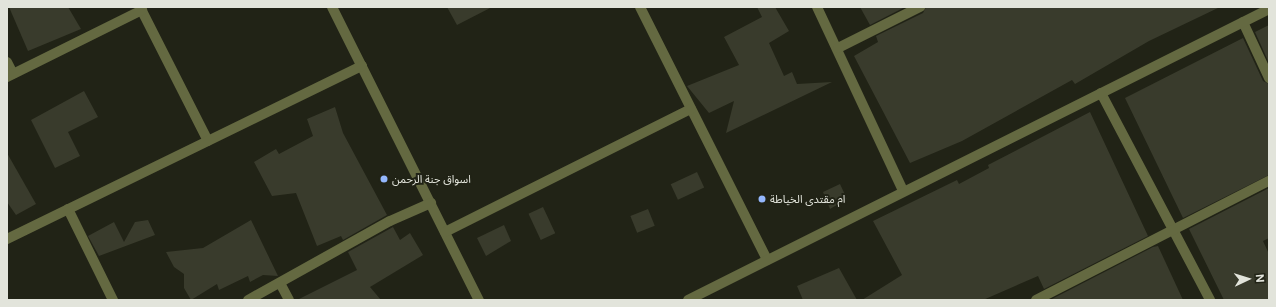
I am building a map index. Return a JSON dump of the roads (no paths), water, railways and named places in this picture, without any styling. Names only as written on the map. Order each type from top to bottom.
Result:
[{"type":"street","points":[[332,7],[479,300]]},
{"type":"street","points":[[640,7],[767,260]]},
{"type":"street","points":[[817,7],[838,48],[903,191]]},
{"type":"street","points":[[838,48],[920,7]]},
{"type":"street","points":[[7,62],[10,75],[141,8],[208,141]]},
{"type":"street","points":[[688,300],[1269,9]]},
{"type":"street","points":[[1243,22],[1269,78]]},
{"type":"street","points":[[7,239],[362,66]]},
{"type":"street","points":[[1100,93],[1210,300]]},
{"type":"street","points":[[445,232],[691,109]]},
{"type":"street","points":[[1036,300],[1172,229],[1269,181]]},
{"type":"street","points":[[248,300],[390,221],[431,203]]},
{"type":"street","points":[[68,209],[113,300]]},
{"type":"street","points":[[280,283],[289,300]]},
{"type":"place","name":"اسواق جنة الرحمن","points":[[384,179]]},
{"type":"place","name":"ام مقتدى الخياطة","points":[[762,199]]}]
